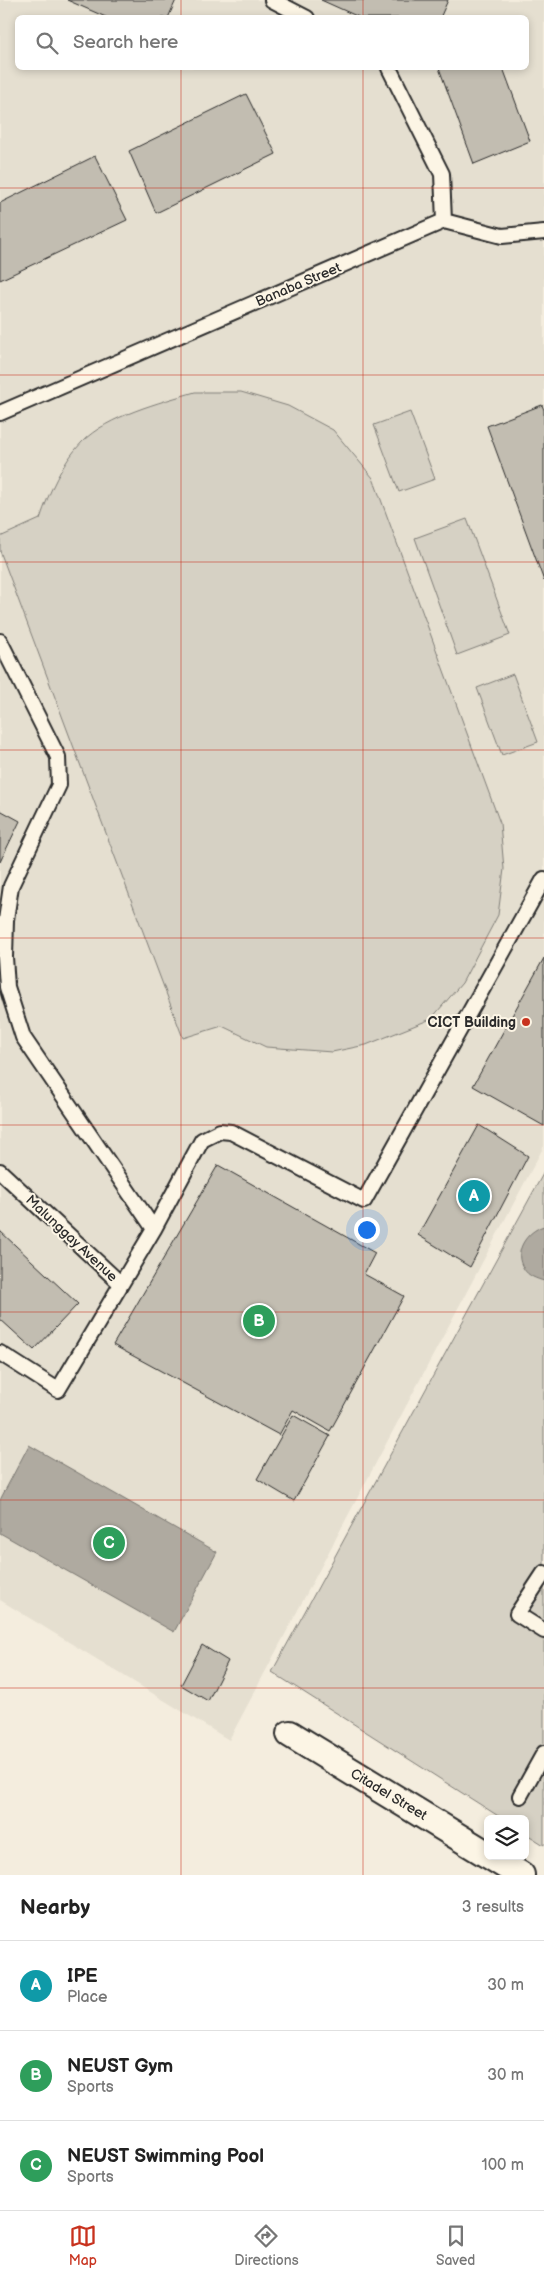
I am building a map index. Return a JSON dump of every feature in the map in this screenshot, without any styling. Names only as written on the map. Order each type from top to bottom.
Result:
[{"type":"street","name":"Citadel Street","points":[[290,1734],[484,1852]]},
{"type":"street","name":"Citadel Street","points":[[497,1860],[521,1875]]},
{"type":"lane","points":[[272,0],[301,15]]},
{"type":"lane","points":[[390,70],[442,174],[444,221],[502,236],[544,232]]},
{"type":"lane","name":"Banaba Street","points":[[0,413],[444,221]]},
{"type":"lane","points":[[0,641],[58,757],[59,785],[11,886],[6,929],[7,987],[23,1037],[154,1229]]},
{"type":"lane","points":[[0,1353],[58,1390],[154,1229],[202,1140],[220,1131],[231,1132],[364,1201],[544,879]]},
{"type":"lane","name":"Malunggay Avenue","points":[[0,1171],[121,1284]]},
{"type":"lane","points":[[544,1573],[517,1614],[544,1631]]},
{"type":"lane","points":[[520,1796],[544,1753]]},
{"type":"shaded area","points":[[0,0],[544,0],[544,1146],[229,1740],[0,1600]]},
{"type":"shaded area","points":[[195,392],[241,392],[288,406],[333,430],[373,478],[500,823],[504,869],[498,915],[462,983],[431,1019],[366,1045],[332,1052],[266,1047],[222,1026],[183,1038],[0,551],[0,537],[40,519],[62,468],[82,442],[93,433],[120,417]]},
{"type":"shaded area","points":[[410,412],[435,479],[399,492],[374,425]]},
{"type":"shaded area","points":[[467,519],[510,635],[457,655],[415,538]]},
{"type":"shaded area","points":[[513,674],[538,742],[502,755],[477,688]]},
{"type":"shaded area","points":[[544,1172],[544,1845],[529,1836],[529,1815],[497,1815],[272,1672]]},
{"type":"shaded area","points":[[544,1226],[544,1281],[528,1274],[521,1262],[520,1256],[523,1243],[527,1237]]},
{"type":"shaded area","points":[[29,1445],[217,1552],[174,1632],[0,1533],[0,1500]]},
{"type":"building","points":[[67,0],[176,0],[169,15],[101,15]]},
{"type":"building","points":[[321,0],[448,0],[441,15],[354,15]]},
{"type":"building","points":[[440,70],[504,70],[530,141],[474,164]]},
{"type":"building","points":[[246,94],[276,154],[156,213],[129,151]]},
{"type":"building","points":[[95,156],[127,220],[0,280],[0,203]]},
{"type":"building","points":[[542,405],[544,410],[544,581],[487,426]]},
{"type":"building","points":[[0,810],[20,821],[0,862]]},
{"type":"building","name":"CICT Building","points":[[544,958],[544,1126],[473,1086]]},
{"type":"building","points":[[479,1125],[528,1156],[470,1267],[418,1235]]},
{"type":"building","points":[[218,1165],[375,1253],[364,1274],[404,1296],[330,1431],[293,1410],[279,1435],[113,1345]]},
{"type":"building","points":[[0,1231],[78,1304],[34,1350],[0,1319]]},
{"type":"building","points":[[293,1415],[330,1436],[294,1501],[257,1479]]},
{"type":"building","points":[[202,1645],[228,1661],[208,1701],[181,1685]]},
{"type":"place","name":"CICT Building","points":[[526,1022]]},
{"type":"place","name":"IPE","points":[[474,1196]]},
{"type":"place","name":"NEUST Gym","points":[[259,1321]]},
{"type":"place","name":"NEUST Swimming Pool","points":[[109,1543]]}]
